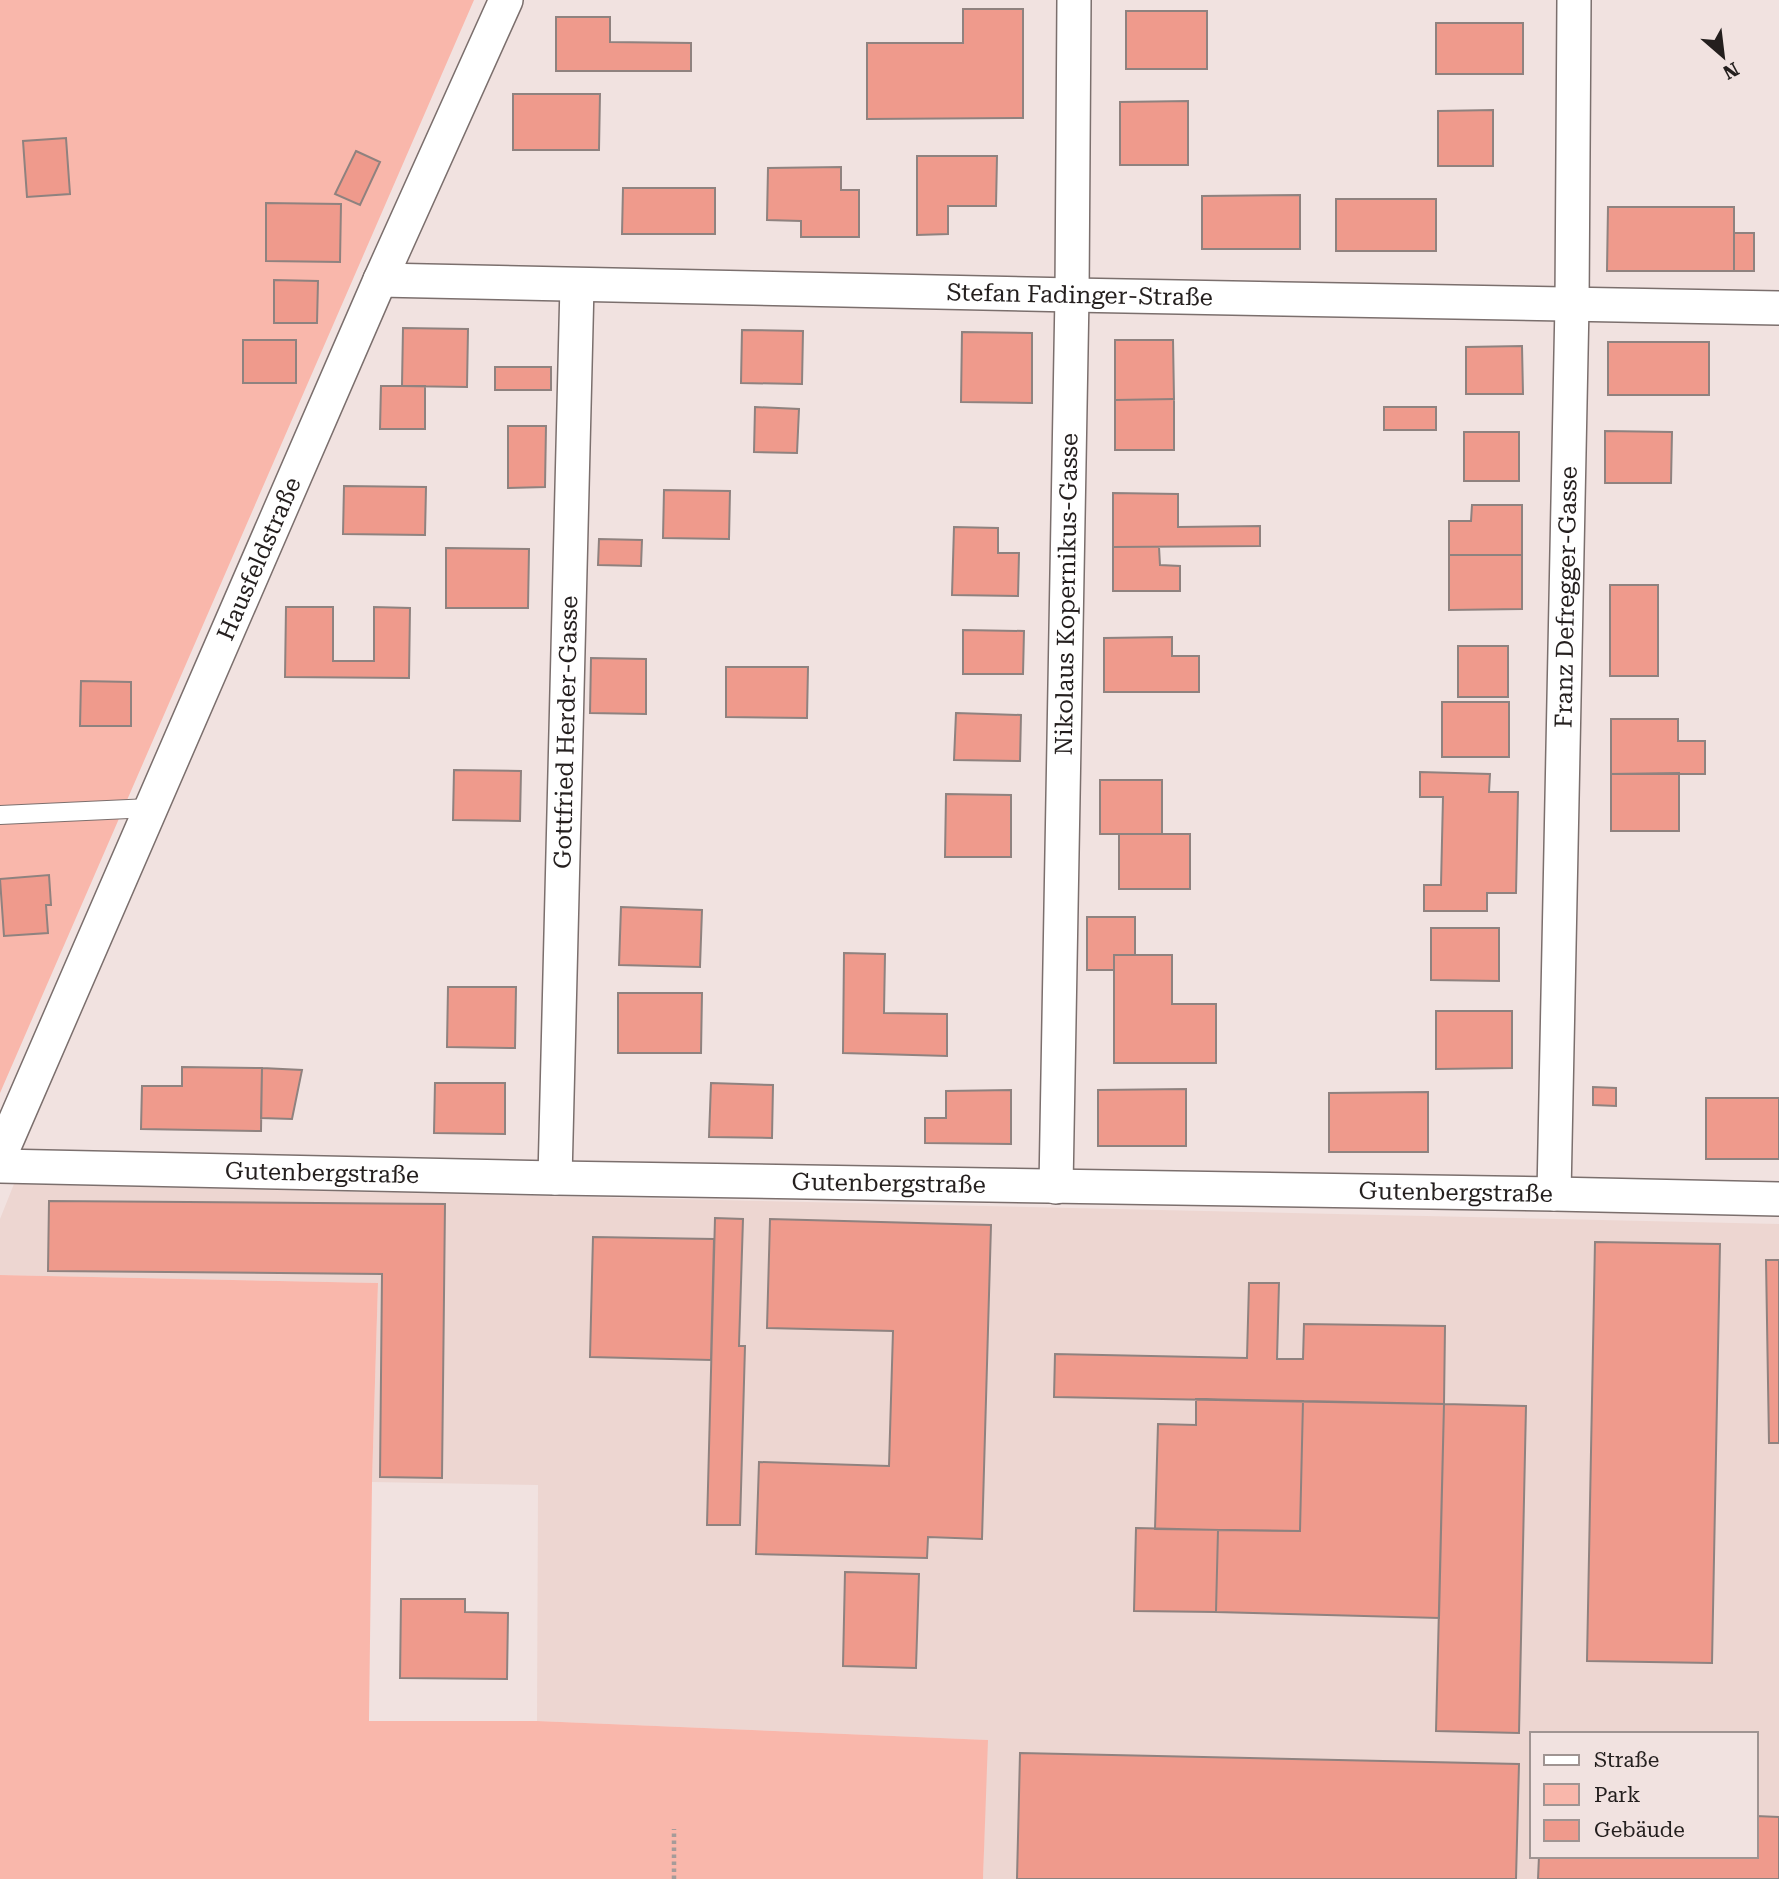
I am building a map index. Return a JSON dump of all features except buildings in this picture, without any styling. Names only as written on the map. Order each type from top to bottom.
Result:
[{"type":"street","name":"Hausfeldstraße","points":[[0,1156],[8,1117],[150,808],[380,280],[506,0]]},
{"type":"street","name":"Nikolaus Kopernikus-Gasse","points":[[1056,1187],[1072,295],[1074,0]]},
{"type":"street","name":"Franz Defregger-Gasse","points":[[1554,1194],[1572,304],[1574,0]]},
{"type":"street","name":"Stefan Fadinger-Straße","points":[[380,280],[1779,308]]},
{"type":"street","name":"Gottfried Herder-Gasse","points":[[555,1178],[577,285]]},
{"type":"street","name":"Gutenbergstraße","points":[[0,1166],[1779,1199]]},
{"type":"lane","points":[[0,815],[150,808]]},
{"type":"path","points":[[674,1829],[674,1879]]},
{"type":"shaded area","points":[[14,1184],[1779,1224],[1779,1879],[983,1879],[987,1740],[537,1721],[538,1485],[372,1482],[378,1283],[0,1275],[0,1219]]},
{"type":"green space","points":[[0,0],[474,0],[0,1093]]},
{"type":"green space","points":[[0,1275],[378,1283],[369,1721],[537,1721],[988,1740],[983,1879],[0,1879]]}]
